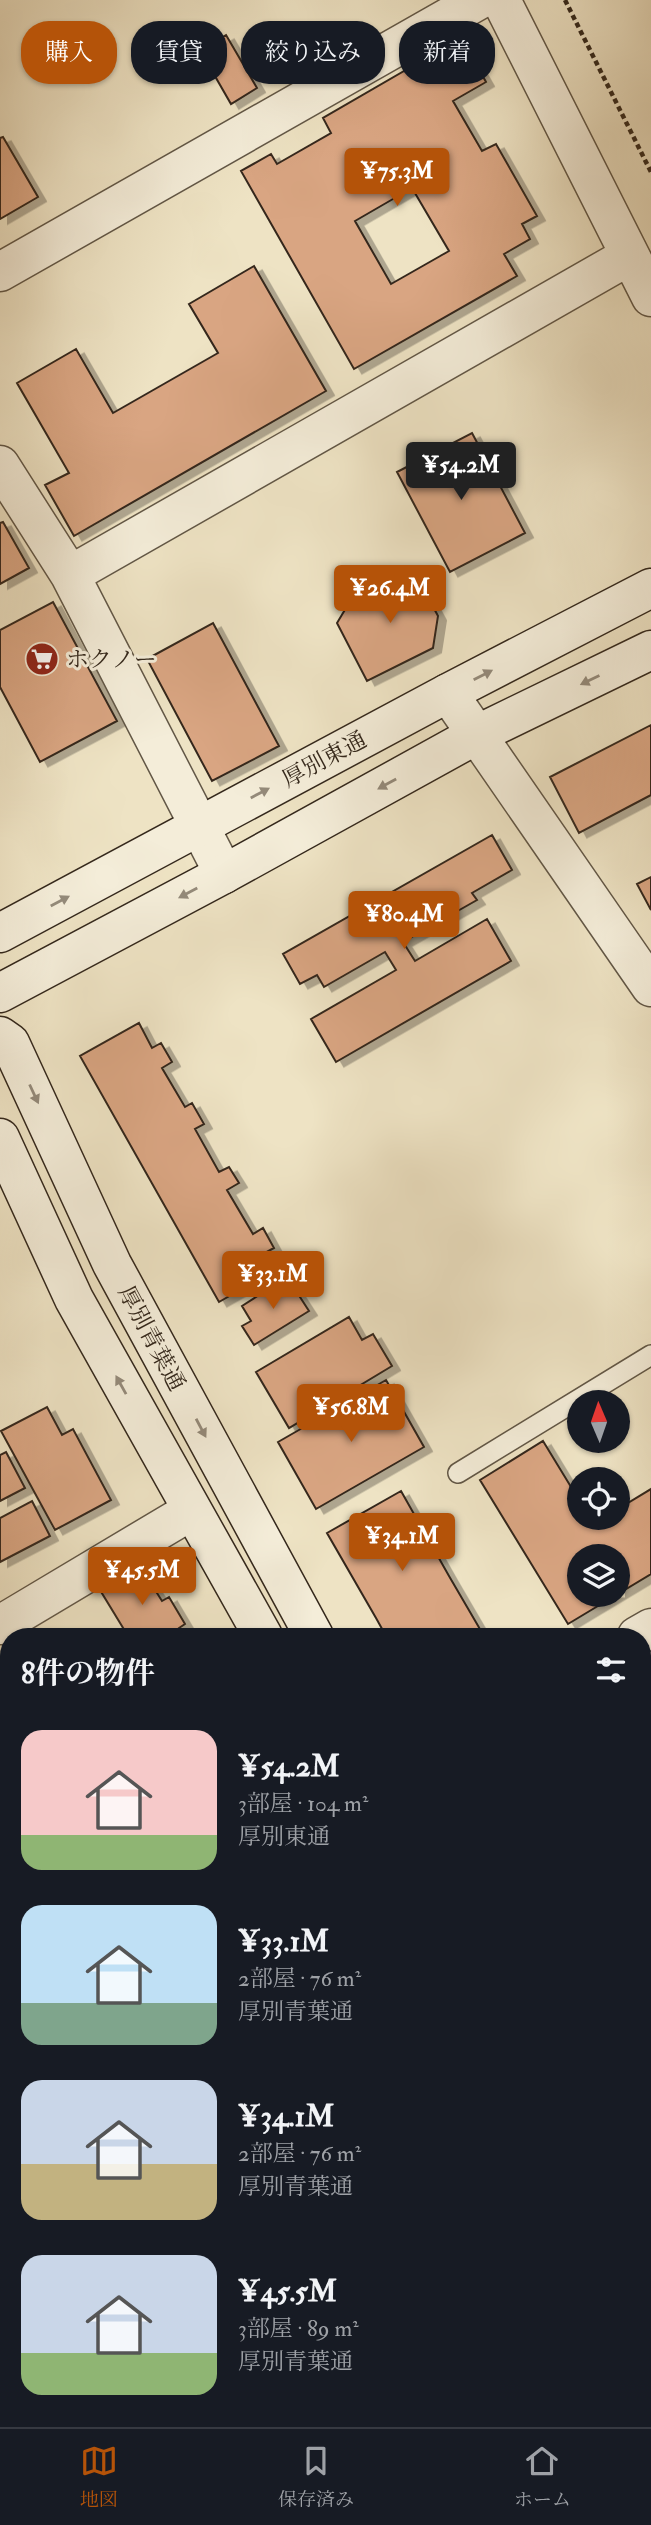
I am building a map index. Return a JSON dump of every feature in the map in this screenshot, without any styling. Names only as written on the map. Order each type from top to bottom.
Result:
[{"type":"street","points":[[0,271],[479,0]]},
{"type":"street","points":[[501,0],[651,297]]},
{"type":"street","points":[[70,575],[629,256]]},
{"type":"street","points":[[0,465],[70,575],[223,874]]},
{"type":"street","name":"厚別東通","points":[[0,933],[448,693],[651,588]]},
{"type":"street","points":[[0,993],[476,735],[651,650]]},
{"type":"street","points":[[448,693],[651,987]]},
{"type":"street","name":"厚別青葉通","points":[[0,1036],[10,1043],[112,1264],[310,1628]]},
{"type":"street","points":[[0,1138],[74,1299],[258,1628]]},
{"type":"street","points":[[4,1624],[191,1511]]},
{"type":"lane","points":[[458,1473],[651,1355]]},
{"type":"path","points":[[565,0],[651,172]]},
{"type":"building","points":[[227,37],[241,61],[241,84],[255,84],[257,88],[231,104],[220,84],[227,84]]},
{"type":"building","points":[[399,74],[399,84],[483,84],[453,101],[482,151],[496,144],[537,216],[522,224],[530,239],[504,254],[517,276],[354,369],[241,171],[271,154],[277,164],[331,133],[323,118]],"holes":[[[412,188],[449,251],[391,284],[355,221]]]},
{"type":"building","points":[[3,137],[38,197],[0,219],[0,138]]},
{"type":"building","points":[[254,266],[326,391],[74,536],[45,485],[69,473],[17,383],[76,349],[113,413],[218,353],[189,304]]},
{"type":"building","points":[[472,433],[525,533],[450,572],[397,472]]},
{"type":"building","points":[[3,522],[29,568],[0,584],[0,523]]},
{"type":"building","points":[[414,571],[438,616],[433,648],[367,681],[337,623],[346,608],[372,595],[367,585],[381,577],[385,586]]},
{"type":"building","name":"ホクノー","points":[[53,602],[117,721],[40,762],[0,687],[0,630]]},
{"type":"building","points":[[213,623],[279,746],[212,781],[147,659]]},
{"type":"building","points":[[651,725],[651,795],[579,833],[550,777]]},
{"type":"building","points":[[492,835],[512,870],[472,893],[477,900],[403,942],[415,961],[487,919],[511,961],[336,1062],[311,1019],[396,970],[385,952],[324,987],[317,975],[300,984],[283,954]]},
{"type":"building","points":[[651,877],[651,910],[637,884]]},
{"type":"building","points":[[139,1023],[152,1048],[161,1043],[172,1062],[162,1068],[185,1107],[192,1103],[204,1124],[195,1129],[219,1172],[229,1167],[239,1183],[227,1190],[253,1234],[263,1228],[274,1248],[263,1254],[273,1271],[219,1302],[80,1056]]},
{"type":"building","points":[[287,1277],[309,1311],[254,1345],[242,1326],[251,1321],[242,1306]]},
{"type":"building","points":[[349,1317],[362,1340],[373,1334],[392,1366],[289,1428],[256,1372]]},
{"type":"building","points":[[386,1380],[424,1447],[316,1509],[278,1442]]},
{"type":"building","points":[[47,1407],[62,1435],[73,1429],[111,1500],[55,1530],[1,1431]]},
{"type":"building","points":[[543,1441],[567,1480],[567,1530],[630,1530],[630,1502],[651,1489],[651,1574],[630,1587],[630,1544],[567,1544],[567,1607],[596,1607],[568,1624],[480,1480]]},
{"type":"building","points":[[6,1452],[25,1488],[0,1501],[0,1455]]},
{"type":"building","points":[[401,1491],[479,1628],[381,1628],[327,1533]]},
{"type":"building","points":[[32,1501],[50,1536],[0,1562],[0,1518]]},
{"type":"building","points":[[140,1566],[162,1601],[169,1597],[185,1624],[179,1628],[123,1628],[100,1590]]},
{"type":"place","name":"ホクノー","points":[[42,659]]}]
